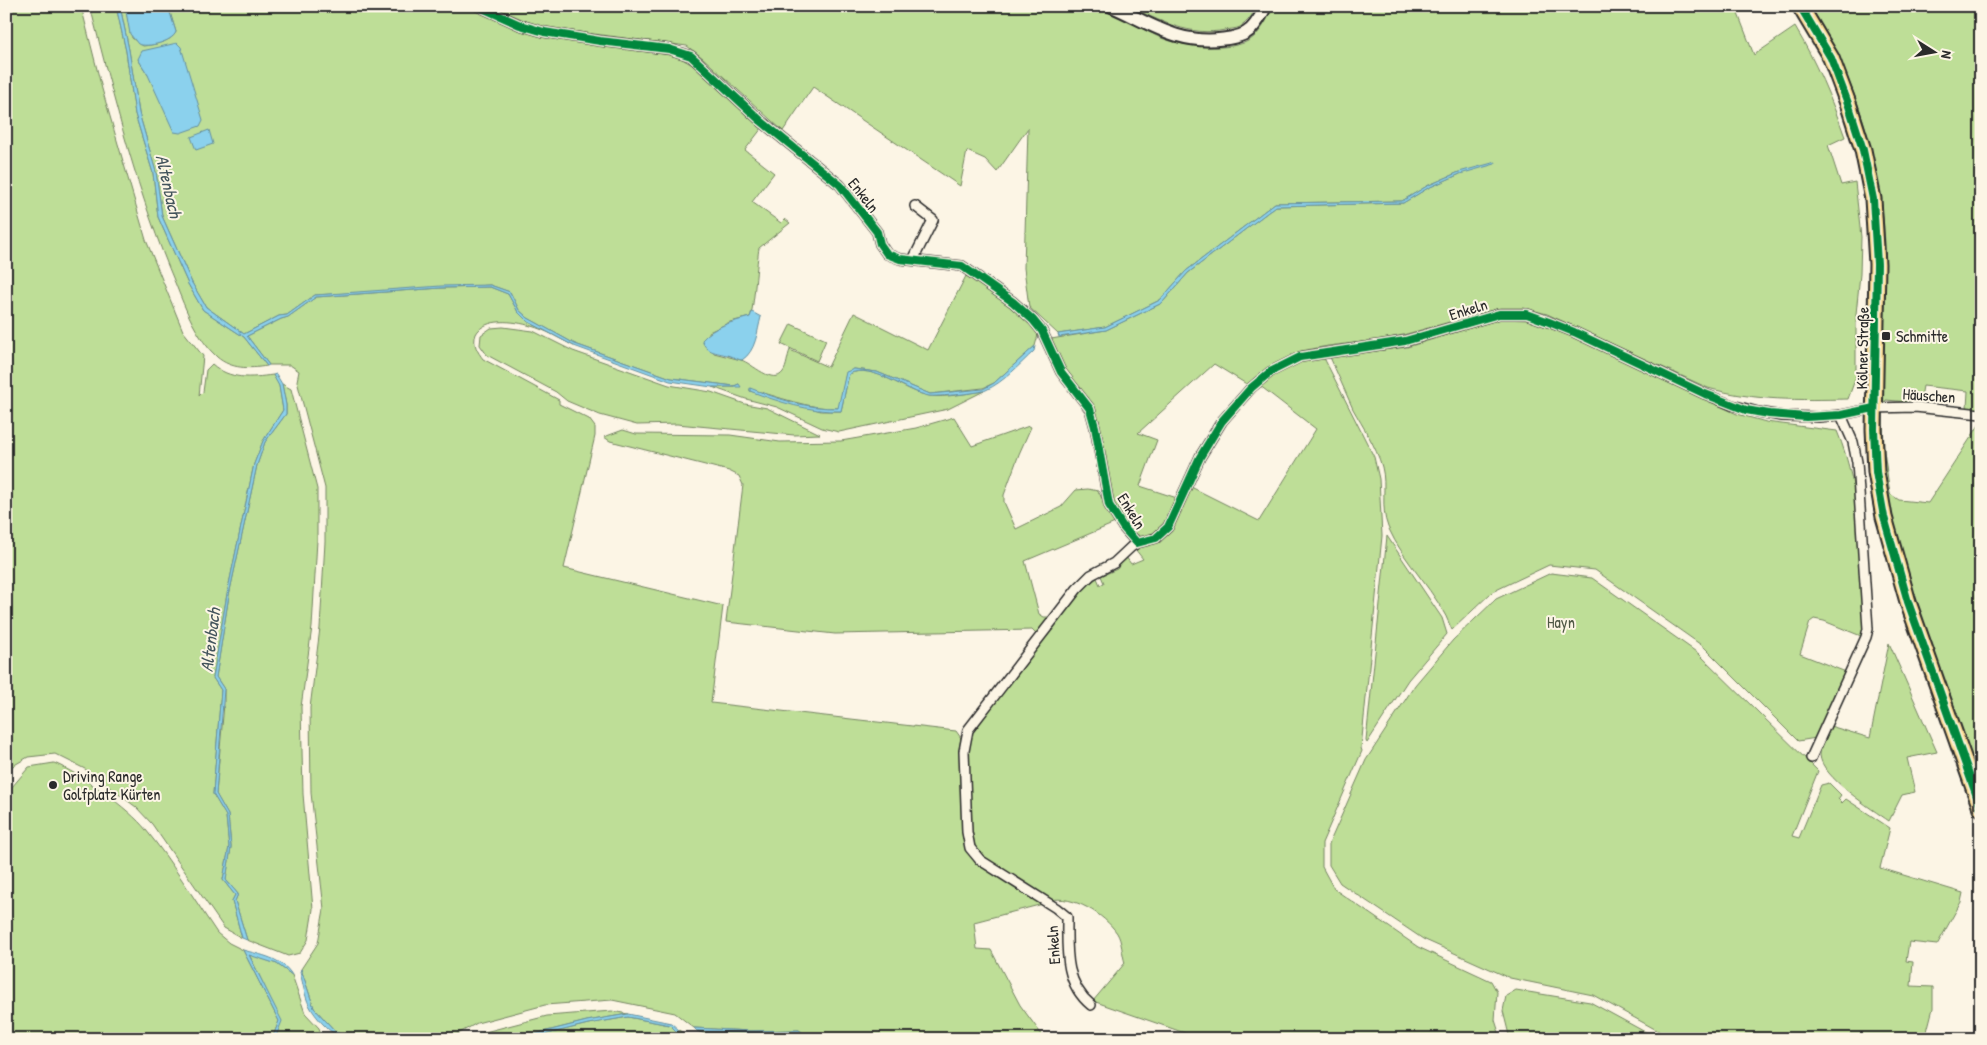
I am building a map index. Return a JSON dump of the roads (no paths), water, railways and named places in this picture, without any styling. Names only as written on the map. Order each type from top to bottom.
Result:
[{"type":"main road","name":"Kölner Straße","points":[[1800,6],[1831,58],[1850,106],[1863,150],[1873,198],[1877,264],[1874,408],[1876,472],[1890,542],[1917,631],[1981,808]]},
{"type":"street","name":"Enkeln","points":[[478,6],[526,27],[544,32],[669,49],[691,56],[761,121],[840,185],[877,232],[885,252],[895,258],[962,266],[1013,302],[1038,325],[1045,335],[1061,372],[1086,402],[1092,414],[1109,505],[1137,543]]},
{"type":"street","points":[[1111,6],[1163,32],[1193,40],[1241,36],[1256,23],[1266,6]]},
{"type":"street","points":[[912,260],[933,220],[916,206]]},
{"type":"street","name":"Enkeln","points":[[1090,1005],[1081,998],[1072,980],[1067,956],[1066,917],[1056,908],[980,860],[970,848],[967,832],[964,750],[968,730],[1077,589],[1091,575],[1114,563],[1137,543],[1156,538],[1168,527],[1181,494],[1222,420],[1251,388],[1275,368],[1291,360],[1307,356],[1405,341],[1499,314],[1527,314],[1574,332],[1706,394],[1746,410],[1794,417],[1842,415],[1874,408]]},
{"type":"street","name":"Häuschen","points":[[1874,408],[1915,407],[1981,414]]},
{"type":"street","points":[[1811,758],[1868,629],[1857,462],[1853,442],[1842,415]]},
{"type":"water","points":[[116,6],[120,6],[139,113],[156,172],[162,216],[192,283],[206,307],[244,334],[279,316],[287,315],[315,295],[441,286],[490,285],[510,292],[519,310],[528,318],[575,344],[671,378],[734,386],[739,384],[741,387],[712,387],[670,381],[574,346],[527,321],[518,312],[508,294],[490,287],[441,288],[316,297],[288,317],[247,336],[269,365],[267,366],[244,337],[203,310],[188,284],[158,217],[153,173],[135,114],[126,51]]},
{"type":"water","points":[[125,6],[168,6],[176,32],[174,36],[159,43],[138,44],[130,34]]},
{"type":"water","points":[[177,43],[181,47],[203,120],[200,126],[180,133],[174,132],[148,75],[138,59],[142,51]]},
{"type":"water","points":[[209,130],[213,144],[196,150],[191,137]]},
{"type":"water","points":[[1496,162],[1495,164],[1460,174],[1428,188],[1403,203],[1276,206],[1188,273],[1162,303],[1106,330],[1059,337],[1058,334],[1105,327],[1160,300],[1186,271],[1275,203],[1402,201],[1427,186],[1459,172]]},
{"type":"water","points":[[752,312],[761,317],[753,346],[742,360],[713,352],[704,345],[702,340],[712,331],[750,317]]},
{"type":"water","points":[[1035,346],[1034,351],[1005,378],[993,387],[976,392],[929,396],[878,375],[858,371],[849,374],[841,411],[806,408],[750,391],[750,388],[804,405],[838,408],[846,372],[854,369],[877,372],[930,394],[983,389],[994,383]]},
{"type":"water","points":[[276,374],[282,384],[286,414],[265,442],[257,465],[229,595],[216,677],[224,689],[216,794],[228,815],[231,847],[226,880],[238,894],[235,901],[247,940],[242,938],[232,901],[235,895],[223,880],[229,847],[226,816],[213,794],[221,690],[213,678],[227,594],[254,464],[263,441],[283,410],[279,386],[273,375]]},
{"type":"water","points":[[243,950],[277,961],[288,969],[292,975],[277,964],[249,955],[282,1021],[275,1039],[272,1039],[279,1021]]},
{"type":"water","points":[[301,969],[314,1008],[335,1031],[348,1039],[333,1033],[312,1010],[304,991]]},
{"type":"water","points":[[628,1014],[671,1023],[679,1030],[677,1032],[670,1025],[628,1017],[588,1024],[527,1039],[515,1039],[587,1021]]},
{"type":"water","points":[[694,1028],[750,1031],[799,1030],[811,1039],[806,1039],[798,1033],[697,1031]]},
{"type":"place","name":"Schmitte","points":[[1886,336]]},
{"type":"place","name":"Driving Range Golfplatz Kürten","points":[[53,785]]},
{"type":"water label","name":"Altenbach","points":[[169,186]]},
{"type":"water label","name":"Altenbach","points":[[210,640]]},
{"type":"park label","name":"Hayn","points":[[1561,622]]}]
